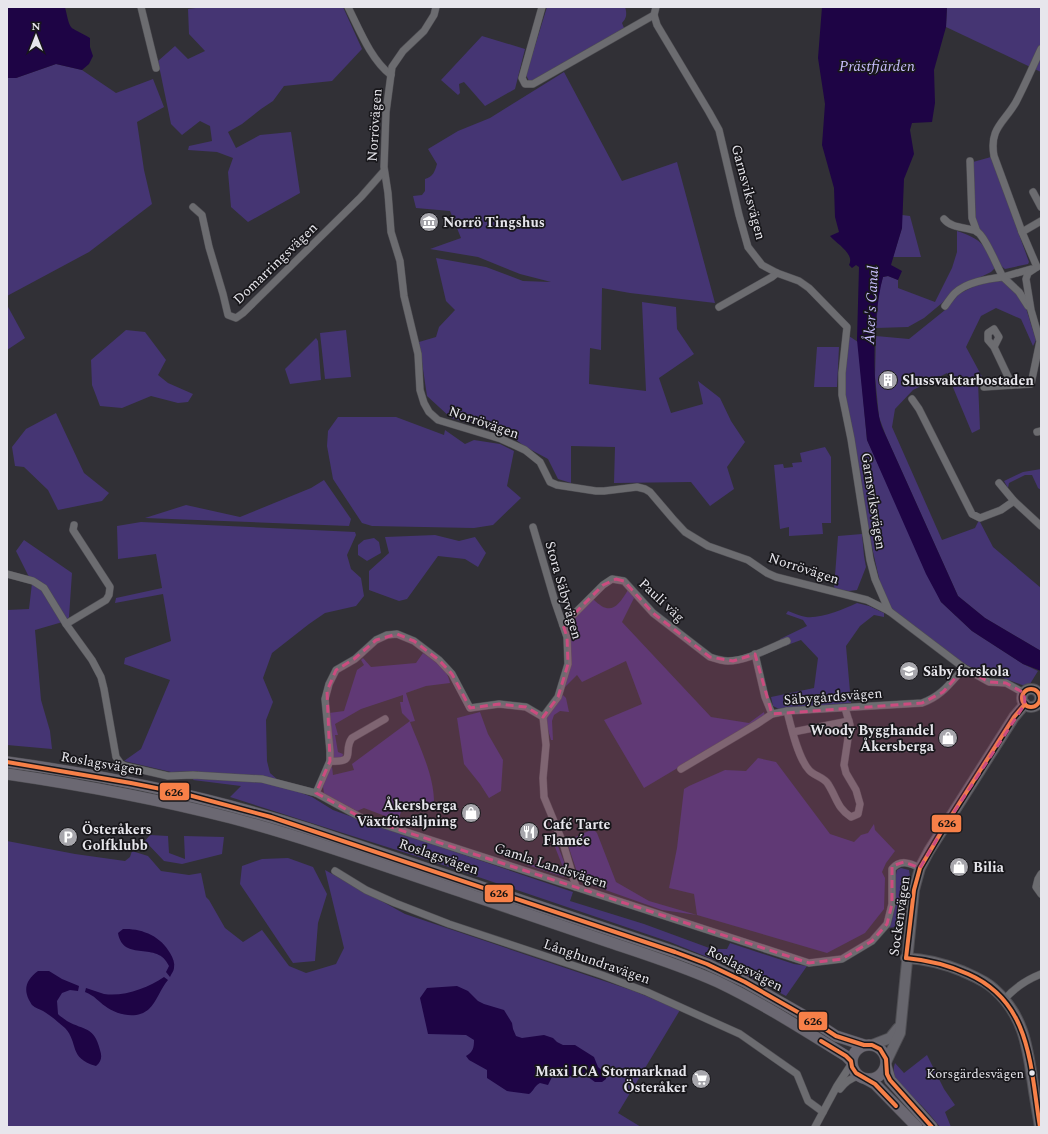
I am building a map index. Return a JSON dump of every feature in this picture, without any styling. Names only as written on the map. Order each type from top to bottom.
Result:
[{"type":"main road","name":"Roslagsvägen","points":[[7,762],[87,775],[181,793],[271,816],[332,836],[707,964],[745,982],[810,1019],[836,1036],[868,1045]]},
{"type":"main road","name":"Roslagsvägen","points":[[7,774],[104,789],[159,800],[232,818],[309,841],[564,927],[718,982],[768,1008],[807,1031],[846,1056],[852,1062]]},
{"type":"main road","points":[[917,1127],[875,1084],[862,1077],[854,1070],[852,1062],[855,1052],[868,1045],[882,1051],[890,1080],[932,1127]]},
{"type":"main road","points":[[862,1077],[873,1079],[880,1075],[886,1064]]},
{"type":"street","points":[[141,7],[156,68]]},
{"type":"street","points":[[348,7],[369,48],[385,71],[391,75]]},
{"type":"street","name":"Norrövägen","points":[[436,7],[434,15],[424,31],[403,51],[392,67],[386,112],[384,171],[388,193],[391,232],[400,261],[404,296],[418,354],[420,390],[424,403],[429,412],[438,420],[501,439],[525,450],[540,462],[546,477],[550,482],[557,485],[596,491],[637,487],[645,489],[650,492],[686,532],[708,546],[748,560],[768,574],[867,600],[889,611],[964,668],[989,682],[1006,683],[1024,693]]},
{"type":"street","points":[[542,7],[522,78],[525,84],[533,84],[654,15],[656,7]]},
{"type":"street","name":"Garnsviksvägen","points":[[654,15],[657,26],[719,130],[748,247],[762,265],[777,273],[799,280],[809,288],[847,327],[842,373],[842,395],[852,439],[870,560],[875,579],[889,611]]},
{"type":"street","points":[[1039,266],[1022,232],[994,156],[992,145],[995,132],[1002,119],[1015,102],[1041,49]]},
{"type":"street","points":[[970,161],[972,218],[977,232],[987,245],[1003,277],[1019,292],[1030,310],[1041,341],[1031,384],[984,387]]},
{"type":"street","name":"Domarringsvägen","points":[[193,207],[202,215],[209,247],[228,315],[236,318],[243,313],[361,197],[384,171]]},
{"type":"street","points":[[1034,192],[1041,207]]},
{"type":"street","points":[[944,219],[947,224],[977,232]]},
{"type":"street","points":[[1022,232],[1041,221]]},
{"type":"street","points":[[945,306],[955,292],[974,282],[1003,277],[1039,266]]},
{"type":"street","points":[[1030,310],[1026,279],[1028,273],[1039,266]]},
{"type":"street","points":[[719,307],[777,273]]},
{"type":"street","points":[[994,347],[1012,385]]},
{"type":"street","points":[[912,399],[919,409],[972,514],[980,518],[1002,510],[1014,501]]},
{"type":"street","points":[[999,483],[1014,501],[1041,526]]},
{"type":"street","points":[[7,574],[33,581],[44,588],[66,624],[106,600],[109,595],[110,587],[73,530],[74,525]]},
{"type":"street","name":"Stora Säbyvägen","points":[[533,527],[567,637],[568,664],[558,697],[543,718]]},
{"type":"street","name":"Pauli väg","points":[[563,625],[603,585],[612,579],[616,579],[624,581],[653,613],[710,657],[720,660],[733,661],[787,641]]},
{"type":"street","name":"Gamla Landsvägen","points":[[66,624],[92,660],[101,677],[116,757],[121,764],[125,766],[168,776],[192,775],[262,779],[316,793],[360,817],[809,963],[842,959],[872,941],[887,924],[892,904],[892,869],[895,865],[904,862],[920,868]]},
{"type":"street","points":[[316,793],[330,761],[325,699],[329,684],[336,670],[355,659],[376,640],[387,635],[397,634],[414,641],[439,660],[452,674],[470,708],[526,707],[543,718],[546,745],[543,778],[544,797],[562,843],[576,887]]},
{"type":"street","points":[[755,654],[765,697],[772,714]]},
{"type":"street","name":"Säbygårdsvägen","points":[[681,769],[772,714],[786,711],[922,703],[933,699],[943,692],[964,668]]},
{"type":"street","points":[[1030,689],[1040,695],[1037,705],[1030,707],[1025,704],[1022,698],[1024,693],[1030,689]]},
{"type":"street","name":"Sockenvägen","points":[[886,1064],[900,1033],[906,958],[914,890],[920,868],[943,828],[1014,718],[1025,704]]},
{"type":"street","points":[[786,711],[801,755],[809,770],[828,783],[842,811],[851,817],[858,814],[860,804],[856,790],[846,773],[844,765],[850,725],[845,708]]},
{"type":"street","points":[[330,761],[342,762],[345,760],[349,754],[350,741],[352,738],[385,719]]},
{"type":"street","points":[[793,732],[849,721]]},
{"type":"street","name":"Långhundravägen","points":[[335,871],[366,890],[395,903],[449,924],[602,975],[647,992],[740,1034],[797,1074],[808,1102],[823,1112]]},
{"type":"street","points":[[1041,874],[1036,887],[1041,894]]},
{"type":"street","points":[[906,958],[916,958],[953,967],[994,988],[1004,1000],[1017,1017],[1028,1048],[1040,1127]]},
{"type":"street","points":[[1004,1000],[1020,984],[1041,974]]},
{"type":"street","name":"Sockenvägen","points":[[868,1045],[890,1038],[897,1030],[902,1019]]},
{"type":"street","points":[[815,1127],[852,1062]]},
{"type":"street","points":[[823,1112],[844,1082],[852,1078],[862,1077]]},
{"type":"highlighted area","points":[[616,579],[624,581],[653,613],[710,657],[733,661],[755,654],[772,714],[922,703],[943,692],[964,668],[989,682],[1006,683],[1024,693],[1025,704],[943,829],[920,868],[904,862],[892,866],[892,904],[887,924],[872,941],[842,959],[809,963],[360,817],[316,793],[330,761],[327,691],[336,670],[354,659],[376,640],[397,634],[414,641],[439,660],[452,674],[470,708],[499,704],[526,707],[543,717],[558,697],[568,664],[567,637],[563,625],[603,585]]},
{"type":"shaded area","points":[[203,7],[343,7],[362,49],[332,81],[284,86],[273,101],[242,124],[228,132],[236,148],[260,135],[291,132],[300,193],[248,222],[231,207],[228,172],[233,158],[217,152],[188,150],[189,146],[212,141],[210,126],[200,121],[182,135],[171,124],[158,61],[175,46],[188,59],[205,51],[189,34],[188,9]]},
{"type":"shaded area","points":[[547,7],[625,7],[626,15],[622,23],[624,28],[534,82],[529,81],[526,75]]},
{"type":"shaded area","points":[[947,7],[1041,7],[1041,72],[946,27]]},
{"type":"shaded area","points":[[482,36],[525,49],[515,89],[485,106],[464,82],[459,84],[460,93],[458,95],[441,80]]},
{"type":"shaded area","points":[[56,64],[82,70],[116,93],[153,79],[164,107],[137,122],[144,170],[152,204],[89,252],[7,296],[7,78],[16,78]]},
{"type":"shaded area","points":[[564,72],[622,181],[677,162],[715,303],[630,293],[602,288],[601,350],[590,348],[589,384],[646,391],[642,302],[676,307],[677,329],[694,354],[659,378],[671,413],[703,404],[698,381],[720,398],[731,421],[745,442],[727,467],[734,489],[710,506],[691,482],[614,483],[615,447],[571,446],[571,483],[558,479],[548,459],[524,446],[510,435],[451,418],[427,396],[419,342],[436,337],[439,327],[455,310],[446,301],[436,258],[486,267],[523,281],[551,282],[520,274],[478,257],[430,249],[461,238],[450,211],[416,208],[413,196],[422,195],[425,191],[425,179],[432,175],[437,164],[428,149],[458,131],[490,118]]},
{"type":"shaded area","points":[[991,157],[1029,262],[1028,264],[1005,269],[1000,265],[989,243],[976,224],[973,162]]},
{"type":"shaded area","points":[[902,215],[910,216],[921,257],[893,257],[902,228]]},
{"type":"shaded area","points":[[957,231],[978,240],[985,248],[995,268],[991,272],[954,290],[942,303],[924,318],[908,327],[876,328],[879,291],[883,277],[888,276],[898,280],[898,288],[935,302],[952,268],[957,252]]},
{"type":"shaded area","points":[[997,276],[1021,292],[1036,340],[1033,346],[1021,319],[996,308],[981,316],[966,347],[986,384],[978,382],[980,429],[972,433],[947,373],[913,390],[895,409],[892,427],[942,540],[975,528],[979,520],[993,547],[1041,588],[1041,651],[985,618],[958,596],[886,436],[879,417],[875,376],[876,336],[909,339],[945,310],[959,294]]},
{"type":"shaded area","points":[[7,305],[25,338],[7,350]]},
{"type":"shaded area","points":[[126,330],[145,332],[166,360],[158,375],[168,383],[193,394],[188,402],[178,403],[151,396],[122,408],[100,406],[92,385],[91,360]]},
{"type":"shaded area","points":[[346,330],[351,377],[325,379],[320,333]]},
{"type":"shaded area","points":[[849,336],[858,342],[867,440],[941,602],[972,631],[1023,664],[1038,671],[1030,684],[1025,686],[1003,678],[984,675],[957,659],[892,609],[882,591],[871,543],[845,393]]},
{"type":"shaded area","points":[[316,338],[318,341],[321,380],[290,384],[285,369]]},
{"type":"shaded area","points":[[817,347],[839,347],[837,387],[814,387]]},
{"type":"shaded area","points":[[56,413],[84,473],[109,493],[102,501],[58,510],[48,490],[24,467],[15,466],[12,447],[26,429]]},
{"type":"shaded area","points":[[338,417],[396,417],[444,435],[445,430],[465,444],[474,440],[500,444],[514,451],[507,486],[521,498],[493,525],[474,528],[372,526],[362,523],[333,479],[327,446],[328,431]]},
{"type":"shaded area","points":[[825,447],[831,457],[831,523],[822,523],[823,534],[789,536],[789,527],[780,529],[774,465],[783,464],[784,468],[793,467],[792,463],[802,462],[800,453]]},
{"type":"shaded area","points":[[1041,469],[1041,490],[1038,488],[1032,475],[1025,475],[1009,483],[1008,488],[1004,481],[1023,472]]},
{"type":"shaded area","points":[[324,480],[351,519],[349,526],[145,518],[186,505],[240,517],[311,488]]},
{"type":"shaded area","points":[[141,522],[355,532],[356,535],[347,555],[351,569],[361,578],[364,596],[356,606],[325,613],[272,653],[263,678],[273,702],[266,720],[267,761],[270,773],[286,787],[312,797],[333,810],[573,892],[570,901],[644,924],[712,949],[727,949],[730,943],[794,964],[807,966],[786,996],[727,965],[670,942],[428,860],[230,797],[241,786],[193,780],[198,771],[171,772],[124,761],[141,749],[170,680],[124,664],[125,658],[171,641],[163,594],[115,603],[116,598],[162,588],[156,554],[118,559],[117,526]]},
{"type":"shaded area","points":[[862,534],[866,567],[857,590],[849,591],[834,589],[838,536]]},
{"type":"shaded area","points":[[435,535],[459,541],[475,537],[486,553],[478,567],[465,559],[438,556],[407,599],[399,601],[369,590],[369,571],[389,553],[385,537]]},
{"type":"shaded area","points":[[374,538],[379,542],[381,553],[367,561],[358,555],[358,545],[364,540]]},
{"type":"shaded area","points":[[24,540],[72,573],[69,617],[66,621],[35,630],[41,700],[50,731],[52,749],[7,745],[7,610],[29,609],[32,583],[16,551]]},
{"type":"shaded area","points":[[628,590],[634,598],[622,622],[711,717],[749,723],[764,712],[765,716],[644,788],[604,720],[642,704],[626,661],[582,682],[577,675],[563,689],[567,626],[593,599],[604,607],[613,608]]},
{"type":"shaded area","points":[[857,603],[869,606],[884,613],[884,617],[874,615],[860,626],[846,646],[851,703],[779,709],[773,706],[771,697],[814,688],[818,658],[801,640],[782,647],[780,639],[807,626],[803,620],[786,614],[788,611],[806,617],[812,617],[839,611]]},
{"type":"shaded area","points":[[423,653],[443,669],[449,678],[450,683],[426,686],[406,693],[415,721],[410,722],[422,752],[432,784],[434,805],[403,806],[398,821],[364,808],[357,811],[324,794],[323,786],[329,768],[332,767],[333,775],[354,770],[352,764],[410,721],[402,713],[400,702],[403,702],[403,695],[361,709],[335,724],[338,735],[335,735],[338,752],[343,754],[342,759],[332,760],[329,713],[344,711],[357,670],[364,665],[361,660],[363,658],[371,667],[416,663]]},
{"type":"shaded area","points":[[563,695],[566,698],[569,712],[560,711],[554,715],[552,721],[553,740],[551,740],[546,723],[546,717]]},
{"type":"shaded area","points":[[480,712],[488,734],[503,760],[501,791],[489,798],[464,764],[457,718]]},
{"type":"shaded area","points":[[758,758],[776,762],[830,834],[854,842],[861,835],[868,833],[874,824],[875,830],[895,851],[886,863],[882,872],[885,878],[884,909],[865,933],[827,953],[697,915],[694,894],[669,888],[677,848],[684,789],[725,770],[746,771]]},
{"type":"shaded area","points":[[593,829],[597,833],[616,882],[649,901],[697,915],[662,910],[580,881],[568,845],[573,838]]},
{"type":"shaded area","points":[[150,835],[168,836],[169,853],[185,859],[184,836],[224,837],[222,854],[182,864],[164,861],[145,841]]},
{"type":"shaded area","name":"Österåkers Golfklubb","points":[[7,841],[75,854],[125,861],[130,857],[132,851],[148,856],[161,871],[189,875],[201,873],[206,897],[225,928],[243,942],[262,930],[289,966],[306,973],[336,964],[344,948],[325,870],[405,914],[634,991],[680,1010],[618,1113],[641,1127],[7,1127]]},
{"type":"shaded area","points":[[556,841],[568,872],[564,877],[527,865],[530,864],[560,873],[564,870],[553,842]]},
{"type":"shaded area","points":[[288,858],[313,867],[327,894],[318,923],[315,961],[293,963],[240,884],[242,866],[262,859]]},
{"type":"shaded area","points":[[901,868],[909,870],[910,876],[902,926],[888,928],[895,904],[896,873],[897,870]]},
{"type":"shaded area","points":[[927,1055],[944,1089],[955,1105],[945,1112],[951,1127],[940,1127],[924,1108],[902,1087],[895,1076],[895,1063],[904,1073]]},
{"type":"water","points":[[7,7],[65,7],[70,25],[90,38],[90,47],[93,56],[89,64],[82,70],[56,64],[16,78],[7,78]]},
{"type":"water","name":"Prästfjärden","points":[[822,7],[947,7],[946,27],[934,70],[935,103],[932,122],[912,123],[910,130],[914,154],[904,179],[902,228],[891,265],[902,271],[898,280],[888,276],[883,277],[877,309],[875,327],[875,383],[879,419],[958,596],[985,618],[1041,651],[1041,671],[1023,664],[972,631],[941,602],[926,574],[867,440],[857,340],[859,267],[856,265],[852,268],[849,265],[850,257],[830,236],[839,232],[835,217],[834,188],[822,145],[825,104],[818,58]]},
{"type":"water","points":[[123,929],[137,930],[150,934],[166,947],[174,962],[174,969],[170,977],[166,972],[169,966],[164,958],[157,954],[133,950],[121,942],[118,933]]},
{"type":"water","points":[[38,971],[49,971],[62,979],[79,986],[78,991],[70,990],[62,993],[57,1001],[58,1014],[67,1021],[88,1030],[95,1037],[101,1052],[100,1060],[96,1066],[81,1059],[75,1050],[72,1039],[65,1028],[48,1014],[32,1005],[27,996],[26,988],[31,977]]},
{"type":"water","points":[[164,977],[168,980],[154,1003],[149,1009],[139,1014],[127,1015],[115,1012],[85,992],[86,988],[112,995],[128,993],[151,985]]},
{"type":"water","points":[[457,986],[468,991],[478,1001],[504,1010],[512,1023],[516,1036],[522,1038],[544,1035],[553,1038],[563,1045],[575,1045],[594,1057],[598,1067],[606,1074],[606,1079],[602,1082],[595,1082],[588,1077],[574,1075],[566,1078],[552,1077],[548,1085],[540,1083],[529,1094],[507,1091],[487,1078],[487,1070],[469,1060],[466,1056],[473,1050],[474,1040],[466,1035],[428,1034],[420,998],[427,988]]},
{"type":"transit line","name":"626","points":[[1031,689],[1037,692],[1040,698],[1037,704],[1031,707],[1025,704],[1022,698],[1025,692],[1031,689]]},
{"type":"transit line","name":"626","points":[[906,958],[914,890],[920,868],[1014,717],[1025,704]]},
{"type":"transit line","name":"626","points":[[7,762],[181,793],[271,817],[707,964],[745,982],[810,1019],[836,1036],[864,1045],[872,1045],[880,1049],[886,1059],[887,1074],[890,1080],[932,1127]]},
{"type":"transit line","name":"626","points":[[906,958],[937,963],[968,974],[989,986],[1005,1001],[1016,1019],[1024,1038],[1034,1082],[1040,1127]]},
{"type":"transit line","name":"626","points":[[821,1041],[846,1056],[851,1061],[852,1067],[856,1073],[875,1084],[896,1106]]},
{"type":"place","name":"Norrö Tingshus","points":[[429,222]]},
{"type":"place","name":"Slussvaktarbostaden","points":[[888,380]]},
{"type":"place","name":"Säby forskola","points":[[909,671]]},
{"type":"place","name":"Woody Bygghandel Åkersberga","points":[[948,738]]},
{"type":"place","name":"Åkersberga Växtförsäljning","points":[[471,813]]},
{"type":"place","name":"Café Tarte Flamée","points":[[529,832]]},
{"type":"place","name":"Österåkers Golfklubb","points":[[68,837]]},
{"type":"place","name":"Bilia","points":[[959,867]]},
{"type":"place","name":"Korsgärdesvägen","points":[[1032,1073]]},
{"type":"place","name":"Maxi ICA Stormarknad Österåker","points":[[701,1079]]},
{"type":"water label","name":"Åker's Canal","points":[[871,305]]}]
